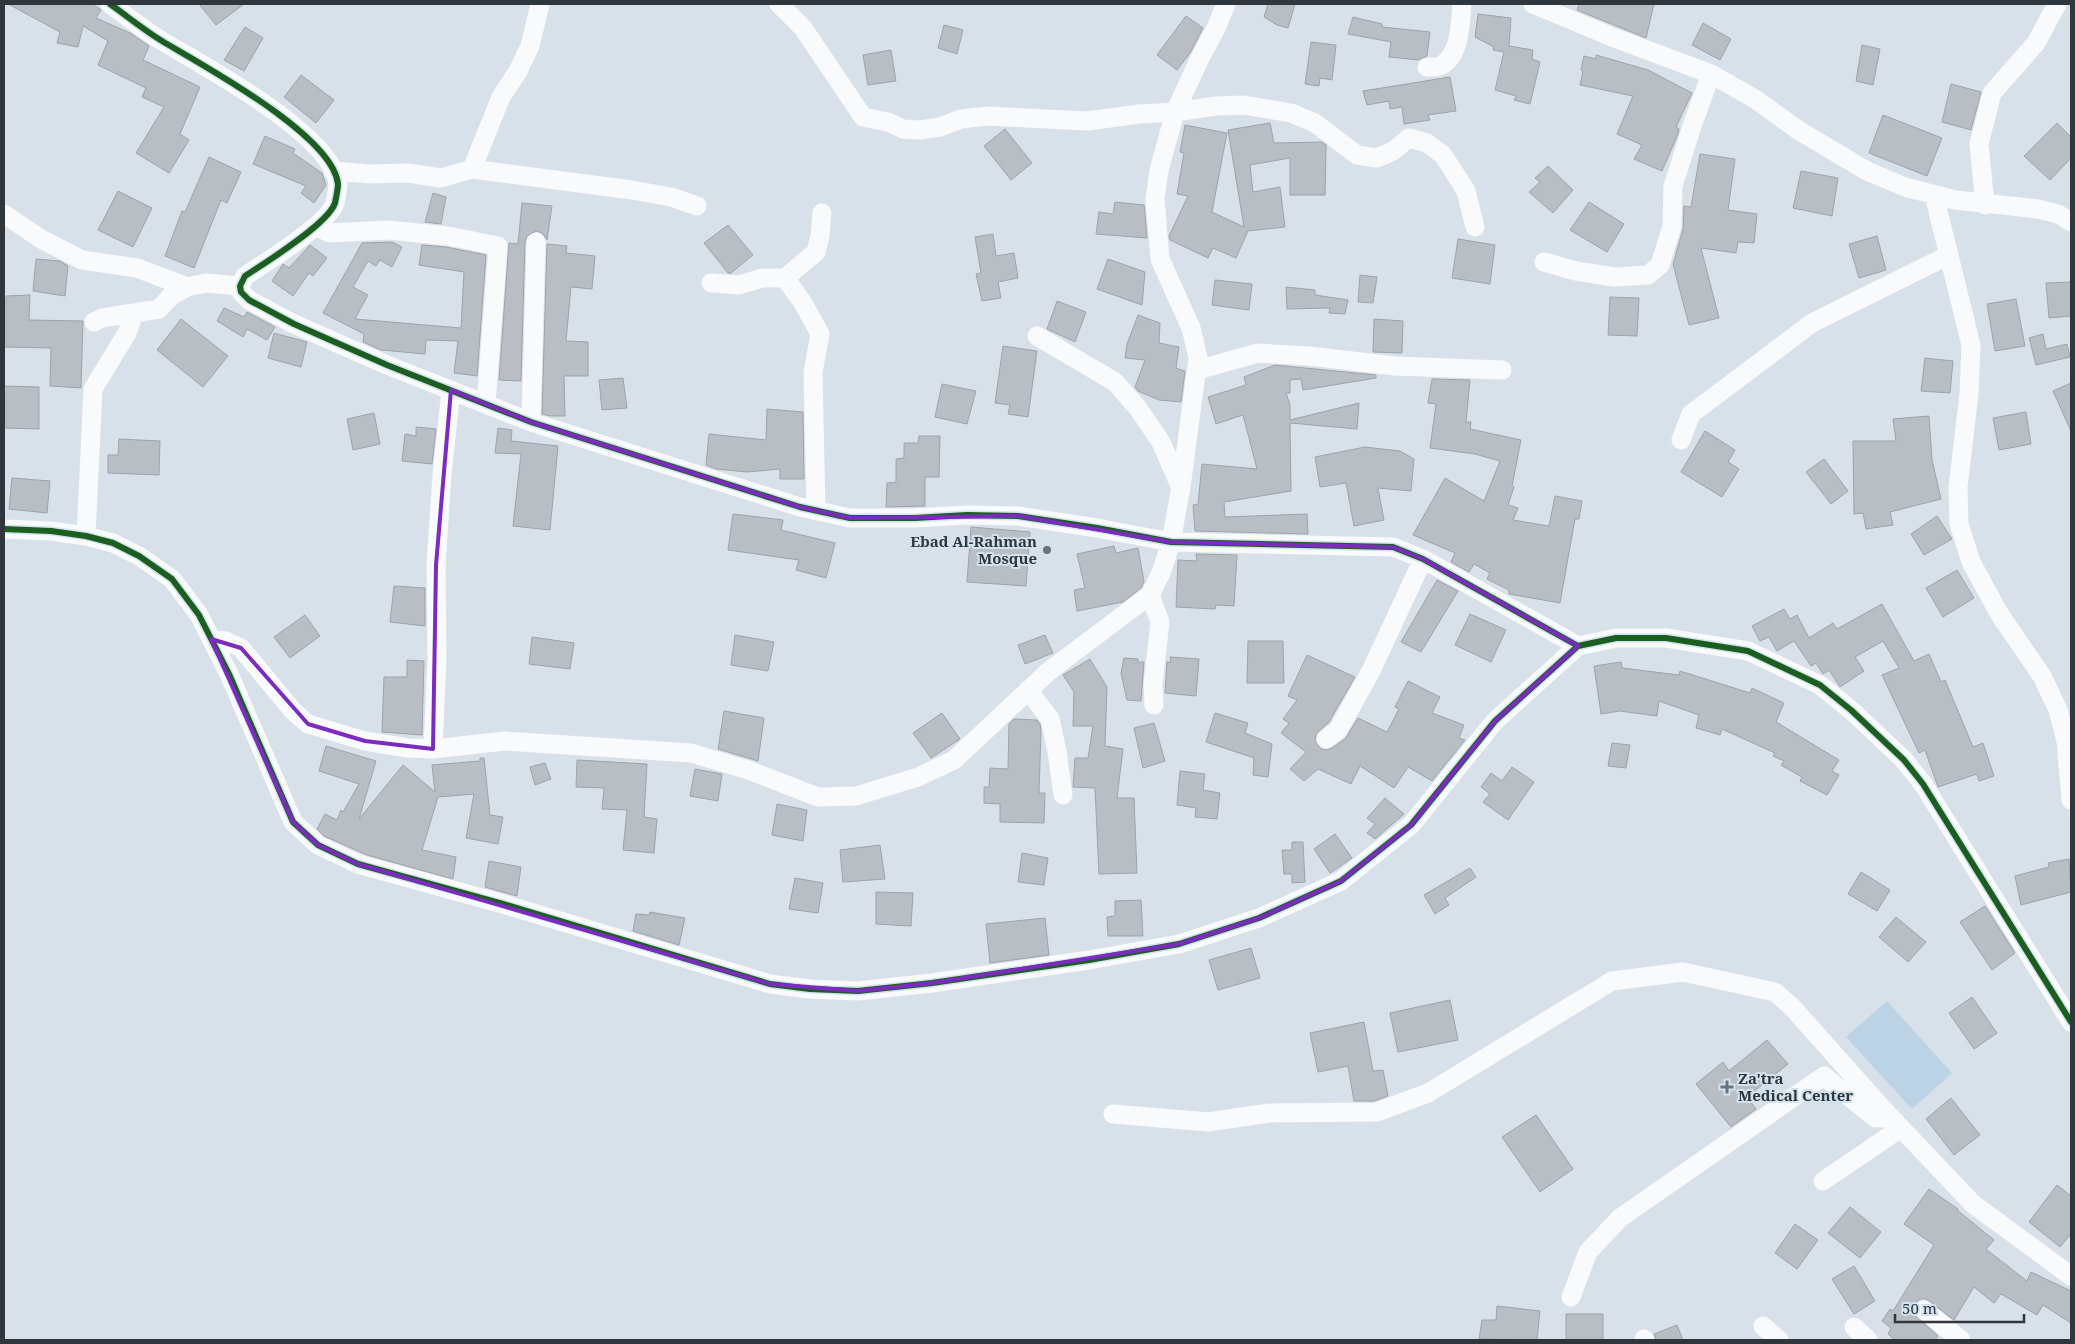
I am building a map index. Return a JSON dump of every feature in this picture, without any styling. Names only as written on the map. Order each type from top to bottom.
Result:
[{"type":"street","points":[[110,4],[160,39],[222,76],[289,120],[317,148],[333,171],[338,184],[335,204],[316,226],[245,276],[240,286],[241,292],[249,300],[294,324],[531,422],[800,507],[850,518],[915,518],[967,515],[1018,516],[1171,542],[1393,546],[1423,558],[1578,646]]},
{"type":"street","points":[[472,169],[501,96],[518,71],[530,46],[540,4]]},
{"type":"street","points":[[779,4],[803,28],[864,117],[888,122],[903,129],[920,130],[961,119],[988,116],[1088,121],[1216,106],[1244,105],[1292,113],[1315,123],[1357,155],[1377,158],[1394,151],[1408,138],[1427,143],[1443,155],[1466,191],[1475,227]]},
{"type":"street","points":[[211,639],[226,641],[241,648],[293,711],[308,724],[365,741],[408,748],[433,749],[505,740],[691,753],[748,770],[818,797],[856,796],[918,777],[954,760],[1049,671],[1150,595],[1161,573],[1171,542],[1181,487],[1198,358],[1191,328],[1160,259],[1155,199],[1159,170],[1175,112],[1226,4]]},
{"type":"street","points":[[1427,67],[1441,66],[1450,58],[1457,42],[1462,4]]},
{"type":"street","points":[[1533,4],[1612,37],[1712,74],[1755,98],[1798,130],[1867,171],[1905,188],[1984,205],[2038,209],[2058,214],[2071,222]]},
{"type":"street","points":[[1984,205],[1979,144],[1992,93],[2036,43],[2057,4]]},
{"type":"street","points":[[1544,262],[1576,271],[1614,277],[1648,275],[1660,265],[1672,226],[1673,186],[1692,123],[1712,74]]},
{"type":"street","points":[[333,171],[370,174],[408,173],[441,178],[472,169],[632,190],[671,197],[696,206]]},
{"type":"street","points":[[1934,195],[1970,345],[1970,394],[1958,487],[1959,524],[1971,562],[2000,615],[2042,676],[2058,710],[2066,742],[2071,800]]},
{"type":"street","points":[[711,283],[740,285],[762,278],[785,278],[816,252],[820,236],[822,213]]},
{"type":"street","points":[[4,214],[41,239],[82,260],[137,268],[187,287]]},
{"type":"street","points":[[316,226],[328,233],[388,230],[448,236],[498,246],[486,404]]},
{"type":"street","points":[[531,422],[536,242]]},
{"type":"street","points":[[1681,440],[1691,414],[1812,323],[1949,255]]},
{"type":"street","points":[[785,278],[803,303],[820,334],[813,372],[816,511]]},
{"type":"street","points":[[94,322],[102,318],[159,309],[171,296],[187,287],[206,283],[240,286]]},
{"type":"street","points":[[86,536],[93,389],[127,333],[134,314]]},
{"type":"street","points":[[1037,336],[1115,382],[1137,407],[1161,442],[1181,487]]},
{"type":"street","points":[[1196,370],[1258,353],[1309,356],[1395,366],[1502,370]]},
{"type":"street","points":[[433,749],[437,659],[436,565],[442,475],[451,390]]},
{"type":"street","points":[[4,529],[51,531],[86,536],[122,547],[139,556],[172,579],[199,615],[230,674],[293,822],[318,845],[358,864],[503,904],[770,984],[858,991],[932,983],[1060,965],[1179,944],[1259,918],[1341,880],[1410,824],[1495,721],[1578,646],[1616,638],[1666,638],[1748,651],[1820,685],[1851,710],[1904,760],[1923,784],[2071,1022]]},
{"type":"street","points":[[1326,739],[1338,730],[1371,671],[1423,558]]},
{"type":"street","points":[[1150,595],[1160,622],[1153,684],[1154,704]]},
{"type":"street","points":[[1028,690],[1050,719],[1057,751],[1063,795]]},
{"type":"street","points":[[1113,1114],[1208,1122],[1269,1113],[1377,1112],[1428,1093],[1612,981],[1683,972],[1775,992],[1792,1007],[1896,1123],[1973,1204],[2071,1276]]},
{"type":"street","points":[[1571,1297],[1588,1252],[1620,1218],[1824,1076],[1875,1118],[1896,1123]]},
{"type":"street","points":[[1823,1180],[1896,1123]]},
{"type":"street","points":[[1924,1310],[1961,1340]]},
{"type":"street","points":[[1762,1326],[1779,1340]]},
{"type":"street","points":[[1854,1327],[1868,1340]]},
{"type":"highlighted area","points":[[451,390],[531,422],[800,507],[850,518],[1018,516],[1171,542],[1393,547],[1423,559],[1578,646],[1495,721],[1411,825],[1341,881],[1259,918],[1179,944],[932,983],[858,991],[770,984],[358,864],[318,845],[293,822],[211,639],[241,648],[308,724],[365,741],[433,749],[436,565]]},
{"type":"shaded area","points":[[1887,1001],[1952,1073],[1912,1109],[1846,1037]]},
{"type":"building","points":[[8,4],[92,4],[101,10],[96,18],[130,33],[149,46],[143,60],[200,87],[180,134],[189,140],[169,173],[136,153],[164,107],[142,97],[146,88],[98,65],[108,41],[83,26],[78,47],[57,43],[60,32]]},
{"type":"building","points":[[199,4],[244,4],[216,25]]},
{"type":"building","points":[[1268,4],[1295,4],[1288,28],[1277,25],[1264,17]]},
{"type":"building","points":[[1579,4],[1654,4],[1646,38],[1577,10]]},
{"type":"building","points":[[1478,14],[1511,18],[1509,46],[1533,50],[1532,59],[1540,62],[1530,104],[1514,100],[1516,96],[1495,90],[1504,52],[1493,50],[1494,47],[1475,37]]},
{"type":"building","points":[[1186,16],[1203,28],[1190,53],[1177,70],[1157,55]]},
{"type":"building","points":[[1353,17],[1382,24],[1382,27],[1430,32],[1427,56],[1419,60],[1389,57],[1391,42],[1348,34]]},
{"type":"building","points":[[1703,23],[1731,39],[1720,60],[1692,45]]},
{"type":"building","points":[[944,25],[963,30],[957,54],[938,48]]},
{"type":"building","points":[[245,27],[263,38],[244,71],[224,60]]},
{"type":"building","points":[[1311,42],[1336,45],[1332,80],[1320,78],[1319,86],[1305,84]]},
{"type":"building","points":[[1862,45],[1880,49],[1873,85],[1856,81]]},
{"type":"building","points":[[891,50],[896,81],[868,85],[863,55]]},
{"type":"building","points":[[1596,55],[1648,70],[1692,93],[1676,127],[1679,129],[1678,134],[1662,171],[1634,159],[1642,145],[1617,134],[1633,96],[1580,85],[1584,56],[1596,59]]},
{"type":"building","points":[[301,75],[334,100],[316,123],[284,97]]},
{"type":"building","points":[[1450,77],[1456,111],[1428,115],[1430,120],[1404,124],[1402,107],[1390,109],[1389,101],[1367,105],[1363,91]]},
{"type":"building","points":[[1951,84],[1981,92],[1971,130],[1942,122]]},
{"type":"building","points":[[1883,115],[1942,138],[1927,176],[1869,153]]},
{"type":"building","points":[[1270,123],[1274,143],[1322,142],[1326,145],[1325,195],[1290,195],[1290,158],[1250,165],[1253,192],[1280,187],[1285,227],[1248,231],[1236,258],[1213,248],[1208,258],[1170,240],[1169,236],[1188,196],[1177,194],[1184,153],[1180,152],[1185,125],[1227,133],[1212,212],[1244,227],[1228,130]]},
{"type":"building","points":[[2057,123],[2071,137],[2071,158],[2050,180],[2024,156]]},
{"type":"building","points":[[1005,129],[1032,163],[1011,180],[984,146]]},
{"type":"building","points":[[265,136],[295,149],[293,153],[322,173],[326,185],[314,203],[301,193],[306,186],[253,164]]},
{"type":"building","points":[[1700,154],[1735,159],[1728,210],[1757,214],[1754,243],[1738,242],[1736,253],[1701,248],[1719,318],[1689,325],[1673,264],[1683,229],[1684,206],[1691,207]]},
{"type":"building","points":[[209,157],[241,172],[227,203],[221,200],[194,268],[165,256],[182,211],[185,212]]},
{"type":"building","points":[[1548,166],[1573,190],[1553,213],[1529,192],[1540,182],[1535,178]]},
{"type":"building","points":[[1801,171],[1838,178],[1832,216],[1793,208]]},
{"type":"building","points":[[118,191],[152,208],[133,247],[98,230]]},
{"type":"building","points":[[433,193],[446,197],[441,224],[425,222]]},
{"type":"building","points":[[1115,202],[1144,205],[1147,238],[1096,234],[1099,212],[1113,214]]},
{"type":"building","points":[[1589,202],[1624,224],[1607,252],[1570,230]]},
{"type":"building","points":[[522,203],[552,206],[547,240],[542,233],[536,231],[527,236],[525,242],[521,381],[499,380],[509,243],[518,244]]},
{"type":"building","points":[[728,225],[753,255],[731,273],[728,273],[704,243]]},
{"type":"building","points":[[993,234],[996,256],[1014,253],[1018,278],[998,282],[1001,298],[982,301],[976,274],[981,273],[975,237]]},
{"type":"building","points":[[1877,236],[1886,270],[1859,278],[1849,244]]},
{"type":"building","points":[[1458,239],[1495,245],[1490,284],[1452,278]]},
{"type":"building","points":[[392,242],[402,247],[392,267],[380,260],[376,266],[368,261],[353,287],[368,295],[355,319],[461,328],[464,272],[419,265],[422,245],[446,247],[486,255],[477,376],[454,373],[458,341],[426,340],[425,354],[381,350],[363,342],[364,334],[323,313],[362,243]]},
{"type":"building","points":[[547,244],[567,246],[566,253],[595,256],[592,289],[571,287],[566,341],[588,342],[588,376],[564,376],[565,416],[542,414]]},
{"type":"building","points":[[310,245],[327,258],[313,276],[309,273],[293,296],[272,281],[283,264],[289,268]]},
{"type":"building","points":[[36,259],[60,261],[68,266],[65,296],[33,291]]},
{"type":"building","points":[[1108,259],[1145,272],[1142,305],[1097,289]]},
{"type":"building","points":[[1360,275],[1377,277],[1373,303],[1358,302]]},
{"type":"building","points":[[1215,280],[1252,284],[1249,310],[1212,305]]},
{"type":"building","points":[[2071,282],[2071,316],[2049,318],[2046,283]]},
{"type":"building","points":[[1286,287],[1315,290],[1315,295],[1348,300],[1345,314],[1329,313],[1330,308],[1287,309]]},
{"type":"building","points":[[30,295],[29,320],[83,321],[81,388],[50,386],[51,348],[4,347],[4,303],[6,303],[6,296]]},
{"type":"building","points":[[1610,297],[1639,298],[1637,336],[1608,335]]},
{"type":"building","points":[[2016,299],[2025,346],[1995,351],[1987,304]]},
{"type":"building","points":[[1057,301],[1086,312],[1075,342],[1047,329]]},
{"type":"building","points":[[224,308],[244,317],[247,312],[275,327],[267,340],[247,329],[243,337],[217,321]]},
{"type":"building","points":[[1138,315],[1160,323],[1159,343],[1179,347],[1176,368],[1185,371],[1181,402],[1159,400],[1138,391],[1135,387],[1145,360],[1125,358],[1127,344]]},
{"type":"building","points":[[181,319],[228,356],[203,387],[157,350]]},
{"type":"building","points":[[1374,319],[1403,321],[1402,353],[1373,352]]},
{"type":"building","points":[[274,333],[307,342],[301,367],[268,358]]},
{"type":"building","points":[[2043,334],[2046,349],[2067,344],[2070,357],[2036,365],[2029,338]]},
{"type":"building","points":[[1003,346],[1037,351],[1028,417],[1008,414],[1010,405],[995,403]]},
{"type":"building","points":[[1925,358],[1953,361],[1950,393],[1921,391]]},
{"type":"building","points":[[1275,365],[1376,375],[1376,378],[1303,390],[1301,379],[1290,380],[1290,393],[1286,393],[1290,405],[1290,420],[1359,403],[1357,429],[1290,423],[1291,491],[1224,502],[1225,517],[1307,514],[1308,534],[1195,531],[1193,505],[1198,504],[1202,464],[1257,469],[1243,415],[1216,424],[1208,397],[1246,385],[1244,377]]},
{"type":"building","points":[[623,378],[627,408],[602,410],[599,380]]},
{"type":"building","points":[[1432,379],[1470,380],[1466,422],[1471,422],[1470,429],[1521,440],[1512,486],[1514,487],[1508,505],[1518,508],[1513,520],[1549,526],[1555,496],[1582,501],[1579,519],[1575,519],[1560,603],[1509,594],[1509,590],[1487,579],[1490,573],[1474,564],[1469,572],[1451,562],[1455,553],[1413,535],[1445,478],[1484,501],[1500,461],[1475,454],[1430,448],[1436,404],[1428,403]]},
{"type":"building","points":[[2071,383],[2071,431],[2053,391]]},
{"type":"building","points":[[942,384],[976,391],[967,424],[935,417]]},
{"type":"building","points":[[4,386],[39,387],[39,429],[4,428]]},
{"type":"building","points":[[767,409],[803,412],[804,479],[780,479],[780,469],[747,472],[716,469],[706,465],[709,434],[766,440]]},
{"type":"building","points":[[2026,412],[2031,444],[1999,450],[1993,418]]},
{"type":"building","points":[[374,413],[380,444],[353,450],[347,419]]},
{"type":"building","points":[[1929,416],[1932,460],[1941,499],[1890,512],[1893,525],[1866,529],[1863,513],[1854,514],[1853,441],[1896,441],[1893,419]]},
{"type":"building","points":[[416,427],[436,429],[432,464],[402,461],[405,434],[416,436]]},
{"type":"building","points":[[498,428],[512,430],[511,441],[558,446],[550,530],[513,526],[521,454],[495,453]]},
{"type":"building","points":[[1705,431],[1735,450],[1728,462],[1739,469],[1722,497],[1681,472]]},
{"type":"building","points":[[919,436],[940,436],[939,477],[925,477],[925,506],[886,507],[887,483],[896,482],[896,459],[904,458],[904,443],[918,443]]},
{"type":"building","points":[[119,439],[160,441],[159,475],[108,473],[108,455],[118,455]]},
{"type":"building","points":[[1365,447],[1400,451],[1414,459],[1411,491],[1378,488],[1384,520],[1354,526],[1346,483],[1320,487],[1315,457]]},
{"type":"building","points":[[1824,459],[1848,491],[1831,504],[1806,472]]},
{"type":"building","points":[[12,478],[50,481],[47,513],[9,509]]},
{"type":"building","points":[[733,514],[783,520],[781,530],[835,543],[826,578],[796,570],[799,560],[728,550]]},
{"type":"building","points":[[1937,516],[1952,539],[1924,555],[1911,534]]},
{"type":"building","points":[[971,527],[1030,532],[1026,586],[967,582]]},
{"type":"building","points":[[1114,546],[1116,553],[1138,548],[1144,582],[1141,588],[1123,602],[1077,611],[1074,590],[1085,588],[1077,554]]},
{"type":"building","points":[[1196,554],[1237,555],[1234,606],[1216,605],[1215,609],[1176,607],[1178,560],[1197,561]]},
{"type":"building","points":[[1957,570],[1974,598],[1943,617],[1926,588]]},
{"type":"building","points":[[1437,580],[1458,591],[1421,652],[1401,642]]},
{"type":"building","points":[[394,586],[425,588],[425,626],[390,622]]},
{"type":"building","points":[[1882,604],[1914,661],[1929,654],[1941,682],[1945,680],[1973,747],[1983,743],[1994,776],[1979,781],[1977,774],[1938,787],[1925,750],[1919,753],[1882,675],[1899,668],[1883,641],[1855,657],[1864,671],[1840,687],[1829,670],[1823,674],[1816,663],[1811,666],[1794,641],[1777,651],[1769,637],[1760,641],[1752,626],[1784,609],[1790,619],[1797,615],[1809,638],[1833,623],[1837,629]]},
{"type":"building","points":[[1470,614],[1506,630],[1491,662],[1455,645]]},
{"type":"building","points":[[305,615],[320,636],[290,658],[274,637]]},
{"type":"building","points":[[735,635],[774,642],[768,671],[731,665]]},
{"type":"building","points":[[1045,635],[1053,653],[1025,664],[1018,645]]},
{"type":"building","points":[[532,637],[574,643],[570,669],[529,664]]},
{"type":"building","points":[[1248,641],[1283,641],[1284,683],[1247,683]]},
{"type":"building","points":[[1307,655],[1355,677],[1329,722],[1316,734],[1315,741],[1321,749],[1327,750],[1332,748],[1345,739],[1358,718],[1387,732],[1399,709],[1395,707],[1408,681],[1440,697],[1432,713],[1464,725],[1459,738],[1465,740],[1432,781],[1408,767],[1394,788],[1360,766],[1351,784],[1318,769],[1304,781],[1290,769],[1306,752],[1281,733],[1289,723],[1283,719],[1297,700],[1288,696]]},
{"type":"building","points":[[1170,657],[1199,659],[1196,696],[1165,693],[1167,662],[1171,662]]},
{"type":"building","points":[[1124,658],[1138,659],[1138,662],[1144,662],[1141,701],[1127,700],[1121,673]]},
{"type":"building","points":[[1090,659],[1107,687],[1105,746],[1123,749],[1117,798],[1134,798],[1137,873],[1099,874],[1095,788],[1073,787],[1075,758],[1088,758],[1093,726],[1073,726],[1074,692],[1063,675]]},
{"type":"building","points":[[407,660],[424,661],[422,735],[382,732],[384,677],[407,677]]},
{"type":"building","points":[[1621,662],[1622,668],[1679,675],[1680,671],[1750,693],[1752,688],[1784,703],[1776,722],[1839,760],[1832,771],[1839,775],[1827,795],[1800,781],[1802,777],[1781,765],[1784,761],[1773,756],[1775,753],[1722,729],[1720,735],[1696,728],[1699,715],[1659,701],[1657,716],[1620,711],[1601,714],[1594,666]]},
{"type":"building","points":[[724,711],[764,718],[758,761],[718,749]]},
{"type":"building","points":[[942,713],[960,739],[931,758],[913,733]]},
{"type":"building","points":[[1215,713],[1248,723],[1245,733],[1272,744],[1268,777],[1253,775],[1254,758],[1206,742]]},
{"type":"building","points":[[1014,719],[1037,720],[1040,724],[1039,793],[1045,793],[1044,823],[1000,822],[1000,804],[984,803],[984,787],[989,787],[990,768],[1008,769],[1009,724]]},
{"type":"building","points":[[1154,723],[1165,761],[1143,768],[1134,728]]},
{"type":"building","points":[[1612,743],[1630,745],[1626,768],[1608,766]]},
{"type":"building","points":[[326,746],[376,761],[359,819],[403,765],[435,792],[432,765],[480,761],[480,758],[484,758],[490,815],[503,817],[498,844],[466,838],[474,794],[438,797],[422,850],[456,857],[453,879],[367,855],[324,836],[317,829],[325,814],[337,820],[341,810],[343,812],[359,784],[319,771]]},
{"type":"building","points":[[577,760],[647,764],[644,817],[657,819],[654,853],[623,850],[627,810],[602,809],[604,788],[576,787]]},
{"type":"building","points":[[545,763],[551,779],[535,785],[530,767]]},
{"type":"building","points":[[1512,767],[1534,782],[1508,820],[1483,802],[1490,794],[1481,787],[1491,773],[1502,781]]},
{"type":"building","points":[[695,769],[722,774],[718,801],[690,796]]},
{"type":"building","points":[[1180,771],[1205,774],[1203,790],[1220,793],[1217,819],[1195,817],[1196,808],[1177,805]]},
{"type":"building","points":[[1385,798],[1404,814],[1375,839],[1367,833],[1375,824],[1367,818]]},
{"type":"building","points":[[777,804],[807,810],[803,841],[772,835]]},
{"type":"building","points":[[1335,834],[1352,858],[1330,873],[1314,849]]},
{"type":"building","points":[[1292,842],[1303,842],[1305,882],[1292,883],[1292,874],[1284,874],[1282,850],[1292,850]]},
{"type":"building","points":[[880,845],[885,879],[843,882],[840,850]]},
{"type":"building","points":[[1022,853],[1048,858],[1044,885],[1018,882]]},
{"type":"building","points":[[2069,859],[2071,892],[2021,905],[2015,876],[2049,867],[2048,863]]},
{"type":"building","points":[[489,861],[521,867],[517,896],[485,887]]},
{"type":"building","points":[[1470,868],[1476,877],[1445,898],[1449,905],[1435,914],[1424,895]]},
{"type":"building","points":[[1861,872],[1890,890],[1877,911],[1848,894]]},
{"type":"building","points":[[795,878],[823,883],[818,913],[789,909]]},
{"type":"building","points":[[876,892],[913,893],[911,926],[876,924]]},
{"type":"building","points":[[1141,900],[1143,936],[1108,936],[1107,917],[1115,916],[1115,901]]},
{"type":"building","points":[[1985,906],[2015,953],[1992,970],[1960,922]]},
{"type":"building","points":[[650,912],[685,918],[679,945],[633,931],[636,914],[649,915]]},
{"type":"building","points":[[1896,917],[1926,942],[1908,962],[1879,937]]},
{"type":"building","points":[[1045,918],[1049,955],[990,963],[986,924]]},
{"type":"building","points":[[1251,948],[1260,978],[1218,990],[1209,960]]},
{"type":"building","points":[[1972,997],[1997,1033],[1974,1049],[1949,1013]]},
{"type":"building","points":[[1450,1000],[1458,1040],[1398,1052],[1390,1013]]},
{"type":"building","points":[[1364,1022],[1373,1071],[1383,1070],[1388,1096],[1374,1101],[1354,1101],[1348,1066],[1318,1072],[1310,1033]]},
{"type":"building","name":"Za'tra Medical Center","points":[[1767,1040],[1788,1064],[1747,1097],[1756,1109],[1731,1127],[1696,1084],[1723,1062],[1729,1071]]},
{"type":"building","points":[[1951,1098],[1980,1135],[1954,1155],[1926,1119]]},
{"type":"building","points":[[1536,1115],[1573,1169],[1540,1192],[1502,1137]]},
{"type":"building","points":[[2057,1185],[2071,1196],[2071,1234],[2060,1247],[2029,1222]]},
{"type":"building","points":[[1929,1189],[1958,1209],[1994,1240],[1986,1249],[2027,1281],[2031,1272],[2071,1291],[2071,1323],[2043,1305],[2037,1315],[2001,1294],[1994,1303],[1974,1287],[1954,1320],[1926,1299],[1920,1299],[1915,1303],[1914,1314],[1938,1336],[1935,1340],[1895,1340],[1888,1334],[1891,1328],[1882,1321],[1890,1309],[1893,1311],[1934,1245],[1904,1224]]},
{"type":"building","points":[[1850,1207],[1881,1232],[1860,1258],[1828,1233]]},
{"type":"building","points":[[1795,1224],[1818,1240],[1797,1269],[1775,1253]]},
{"type":"building","points":[[1854,1266],[1875,1301],[1854,1314],[1832,1279]]},
{"type":"building","points":[[1497,1306],[1540,1311],[1537,1340],[1479,1339],[1482,1320],[1496,1320]]},
{"type":"building","points":[[1566,1314],[1603,1314],[1603,1340],[1566,1340]]},
{"type":"building","points":[[1677,1325],[1683,1340],[1656,1340],[1654,1334]]},
{"type":"cycle path","points":[[110,4],[155,37],[263,103],[314,144],[331,165],[338,184],[335,203],[330,212],[309,232],[245,276],[240,286],[241,292],[249,300],[294,324],[387,365],[531,422],[800,507],[850,518],[915,518],[967,515],[1018,516],[1171,542],[1393,547],[1423,559],[1578,646]]},
{"type":"cycle path","points":[[4,529],[51,531],[86,536],[113,543],[139,556],[172,579],[199,615],[229,674],[293,822],[318,845],[358,864],[503,904],[770,984],[810,989],[858,991],[932,983],[1089,960],[1179,944],[1259,918],[1341,881],[1411,825],[1495,721],[1578,646],[1616,638],[1666,638],[1748,651],[1820,685],[1851,710],[1904,760],[1923,784],[2071,1022]]},
{"type":"place","name":"Ebad Al-Rahman Mosque","points":[[1047,550]]},
{"type":"place","name":"Za'tra Medical Center","points":[[1727,1087]]}]
